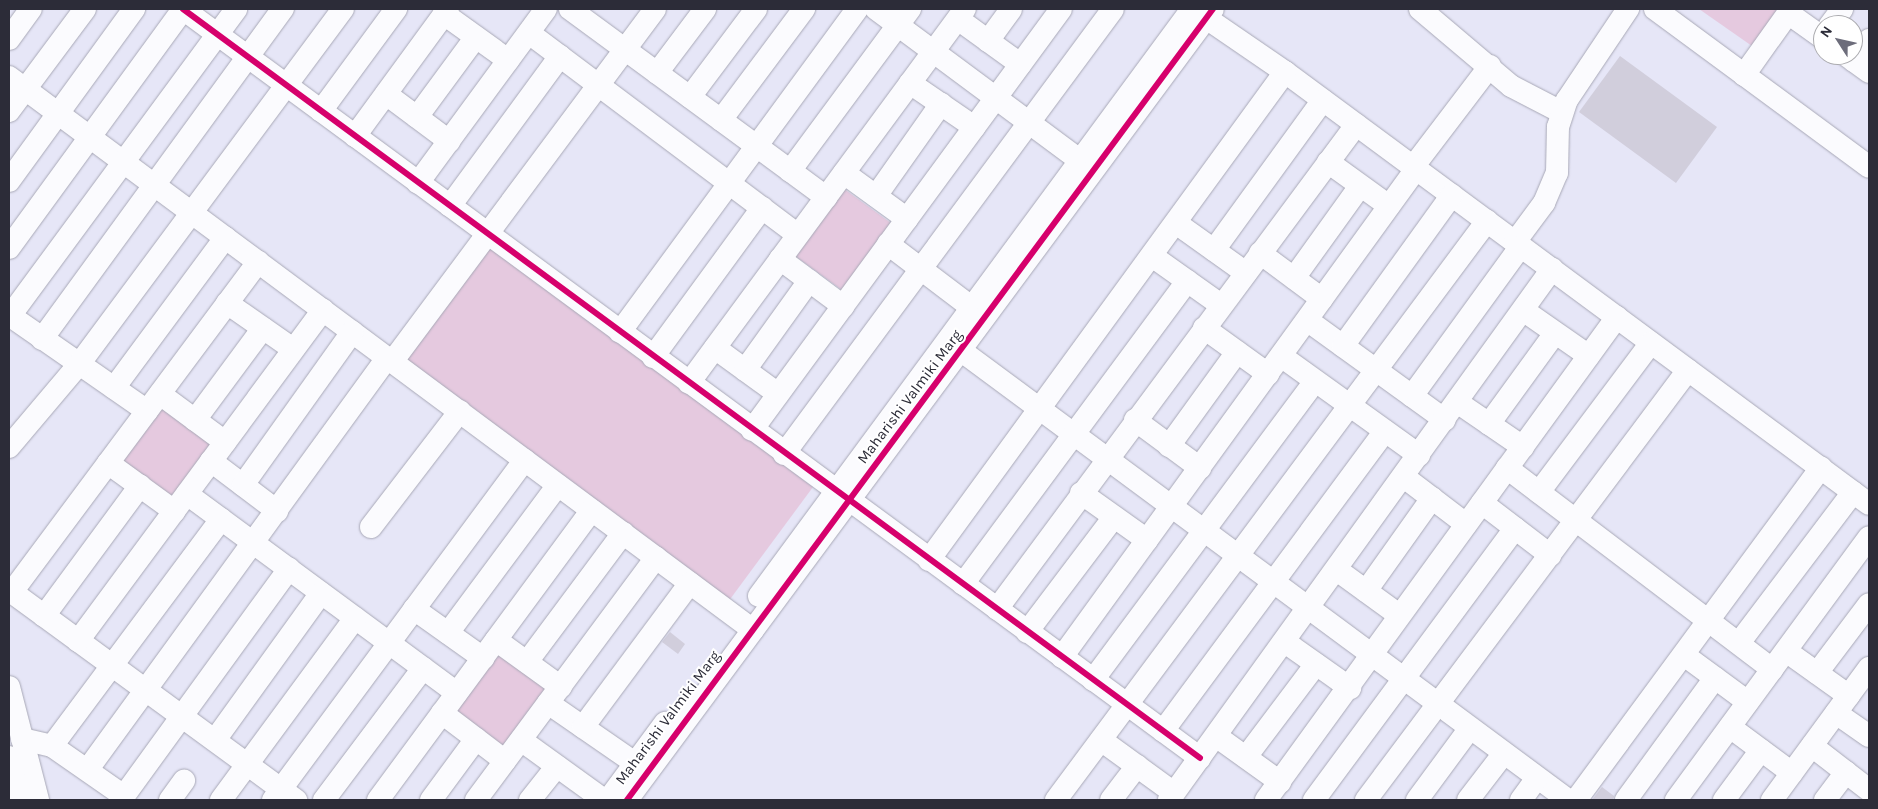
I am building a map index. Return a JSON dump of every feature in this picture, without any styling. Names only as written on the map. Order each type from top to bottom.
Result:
[{"type":"street","points":[[9,39],[31,9]]},
{"type":"street","points":[[9,111],[17,83],[85,9]]},
{"type":"street","points":[[9,181],[134,9]]},
{"type":"street","points":[[9,248],[183,9],[784,454],[1200,758]]},
{"type":"street","points":[[225,442],[195,420],[114,388],[9,316],[236,9]]},
{"type":"street","points":[[42,339],[283,9]]},
{"type":"street","points":[[9,447],[80,363],[193,214],[343,9]]},
{"type":"street","points":[[321,111],[396,9]]},
{"type":"street","points":[[418,183],[546,9]]},
{"type":"street","points":[[570,9],[594,16],[625,49],[826,197]]},
{"type":"street","points":[[88,769],[147,691],[277,511],[655,9]]},
{"type":"street","points":[[658,74],[705,9]]},
{"type":"street","points":[[690,97],[756,9]]},
{"type":"street","points":[[721,120],[804,9]]},
{"type":"street","points":[[620,332],[857,9]]},
{"type":"street","points":[[876,9],[904,17],[934,52],[1086,165]]},
{"type":"street","points":[[988,41],[1011,9]]},
{"type":"street","points":[[752,430],[1062,9]]},
{"type":"street","points":[[784,454],[1028,121],[1113,9]]},
{"type":"street","points":[[1420,9],[1525,96],[1561,112]]},
{"type":"street","points":[[1412,396],[1518,244],[1544,203],[1557,173],[1561,112],[1574,84],[1628,9]]},
{"type":"street","points":[[1654,9],[1869,167]]},
{"type":"street","points":[[1744,75],[1789,11],[1813,26]]},
{"type":"street","points":[[355,136],[446,12],[476,38],[508,60]]},
{"type":"street","points":[[1203,12],[1861,498],[1738,643]]},
{"type":"street","name":"Maharishi Valmiki Marg","points":[[618,798],[1086,165],[1203,12]]},
{"type":"street","points":[[688,383],[962,14],[988,41],[1020,64]]},
{"type":"street","points":[[790,171],[904,17]]},
{"type":"street","points":[[529,32],[798,235]]},
{"type":"street","points":[[417,117],[476,38]]},
{"type":"street","points":[[1863,52],[1869,40]]},
{"type":"street","points":[[450,206],[560,56]]},
{"type":"street","points":[[1062,656],[1172,507],[1490,66]]},
{"type":"street","points":[[929,560],[1041,410],[1285,72]]},
{"type":"street","points":[[17,83],[747,625]]},
{"type":"street","points":[[910,83],[974,127]]},
{"type":"street","points":[[386,94],[449,141]]},
{"type":"street","points":[[1214,250],[1323,100]]},
{"type":"street","points":[[876,196],[941,104]]},
{"type":"street","points":[[997,609],[1135,420],[1356,125]]},
{"type":"street","points":[[1328,162],[1390,206]]},
{"type":"street","name":"Maharishi Valmiki Marg","points":[[954,345],[971,308],[1086,165]]},
{"type":"street","points":[[844,173],[907,219]]},
{"type":"street","points":[[1294,278],[1360,186]]},
{"type":"street","points":[[1343,346],[1452,195]]},
{"type":"street","points":[[653,356],[762,208]]},
{"type":"street","points":[[1056,800],[1352,407],[1487,221]]},
{"type":"street","points":[[1176,223],[1246,273]]},
{"type":"street","points":[[114,388],[225,238]]},
{"type":"street","points":[[888,244],[971,308]]},
{"type":"street","points":[[1260,254],[1322,299]]},
{"type":"street","points":[[1152,256],[1221,305]]},
{"type":"street","points":[[780,259],[843,306]]},
{"type":"street","points":[[258,262],[10,591],[248,764],[283,797],[389,643],[525,460]]},
{"type":"street","points":[[1101,740],[1137,766],[1171,797],[1309,609],[1552,269]]},
{"type":"street","points":[[745,370],[809,281]]},
{"type":"street","points":[[963,584],[1187,281]]},
{"type":"street","points":[[227,303],[293,350]]},
{"type":"street","points":[[78,641],[322,310]]},
{"type":"street","points":[[1523,310],[1589,356]]},
{"type":"street","points":[[1266,800],[1374,656],[1399,615],[1617,317]]},
{"type":"street","points":[[1307,320],[1412,396],[1489,424],[1523,447]]},
{"type":"street","points":[[195,420],[263,328]]},
{"type":"street","points":[[1204,328],[1237,352],[1315,381],[1419,455]]},
{"type":"street","points":[[243,485],[352,332]]},
{"type":"street","points":[[1489,424],[1555,333]]},
{"type":"street","points":[[1539,492],[1651,342]]},
{"type":"street","points":[[954,345],[1568,800]]},
{"type":"street","points":[[714,348],[778,394]]},
{"type":"street","points":[[1169,446],[1237,352]]},
{"type":"street","points":[[1366,800],[1688,370]]},
{"type":"street","points":[[1093,680],[1315,381]]},
{"type":"street","points":[[371,527],[460,411]]},
{"type":"street","points":[[1135,420],[1200,468]]},
{"type":"street","points":[[1163,731],[1275,583],[1385,431]]},
{"type":"street","points":[[211,461],[277,511]]},
{"type":"street","points":[[108,463],[140,486],[221,519],[457,693]]},
{"type":"street","points":[[1507,468],[1577,519],[1772,669]]},
{"type":"street","points":[[1576,800],[1821,468]]},
{"type":"street","points":[[1404,477],[1466,524]]},
{"type":"street","points":[[448,633],[558,485]]},
{"type":"street","points":[[44,616],[140,486]]},
{"type":"street","points":[[1081,493],[1147,540]]},
{"type":"street","points":[[1366,591],[1432,498]]},
{"type":"street","points":[[1482,503],[1550,555]]},
{"type":"street","points":[[378,800],[592,510]]},
{"type":"street","points":[[1027,632],[1114,517]]},
{"type":"street","points":[[52,746],[221,519]]},
{"type":"street","points":[[1314,800],[1402,677],[1515,528]]},
{"type":"street","points":[[527,662],[623,533]]},
{"type":"street","points":[[1676,800],[1786,651],[1862,561],[1869,537]]},
{"type":"street","points":[[476,800],[656,558]]},
{"type":"street","points":[[22,739],[52,746],[88,769],[123,798],[289,568]]},
{"type":"street","points":[[1337,570],[1399,615]]},
{"type":"street","points":[[583,727],[690,583]]},
{"type":"street","points":[[215,740],[321,593]]},
{"type":"street","points":[[1817,673],[1869,604]]},
{"type":"street","points":[[414,609],[483,658]]},
{"type":"street","points":[[221,800],[355,618]]},
{"type":"street","name":"Maharishi Valmiki Marg","points":[[618,798],[635,763],[747,625]]},
{"type":"street","points":[[496,640],[527,662],[583,727],[635,763]]},
{"type":"street","points":[[1285,642],[1350,688]]},
{"type":"street","points":[[1786,651],[1817,673],[1869,736]]},
{"type":"street","points":[[1684,655],[1748,702]]},
{"type":"street","points":[[1246,757],[1316,664]]},
{"type":"street","points":[[324,800],[423,668]]},
{"type":"street","points":[[1772,800],[1869,668]]},
{"type":"street","points":[[1626,800],[1715,678]]},
{"type":"street","points":[[9,687],[38,800]]},
{"type":"street","points":[[442,713],[506,761]]},
{"type":"street","points":[[1730,727],[1792,773]]},
{"type":"street","points":[[1417,800],[1470,728]]},
{"type":"street","points":[[1216,736],[1280,782]]},
{"type":"street","points":[[432,800],[476,739]]},
{"type":"street","points":[[521,740],[557,766],[618,798]]},
{"type":"street","points":[[1812,746],[1869,790]]},
{"type":"street","points":[[1724,800],[1761,750]]},
{"type":"street","points":[[1468,800],[1504,753]]},
{"type":"street","points":[[9,757],[20,800]]},
{"type":"street","points":[[530,800],[557,766]]},
{"type":"street","points":[[1111,800],[1137,766]]},
{"type":"street","points":[[1825,800],[1846,772]]},
{"type":"street","points":[[1521,800],[1537,778]]},
{"type":"street","points":[[170,800],[184,781]]},
{"type":"shaded area","points":[[1699,9],[1778,9],[1752,46]]},
{"type":"shaded area","points":[[840,186],[895,226],[846,293],[791,253]]},
{"type":"shaded area","points":[[487,245],[813,487],[728,602],[402,360]]},
{"type":"shaded area","points":[[163,397],[217,437],[168,504],[114,464]]},
{"type":"shaded area","points":[[499,647],[554,687],[505,754],[450,714]]},
{"type":"building","points":[[1620,56],[1717,127],[1676,183],[1579,112]]},
{"type":"building","points":[[670,632],[685,644],[678,654],[662,642]]},
{"type":"building","points":[[1602,787],[1614,796],[1613,800],[1592,800]]},
{"type":"cycle path","points":[[183,9],[1200,758]]},
{"type":"cycle path","points":[[627,800],[1213,9]]}]
